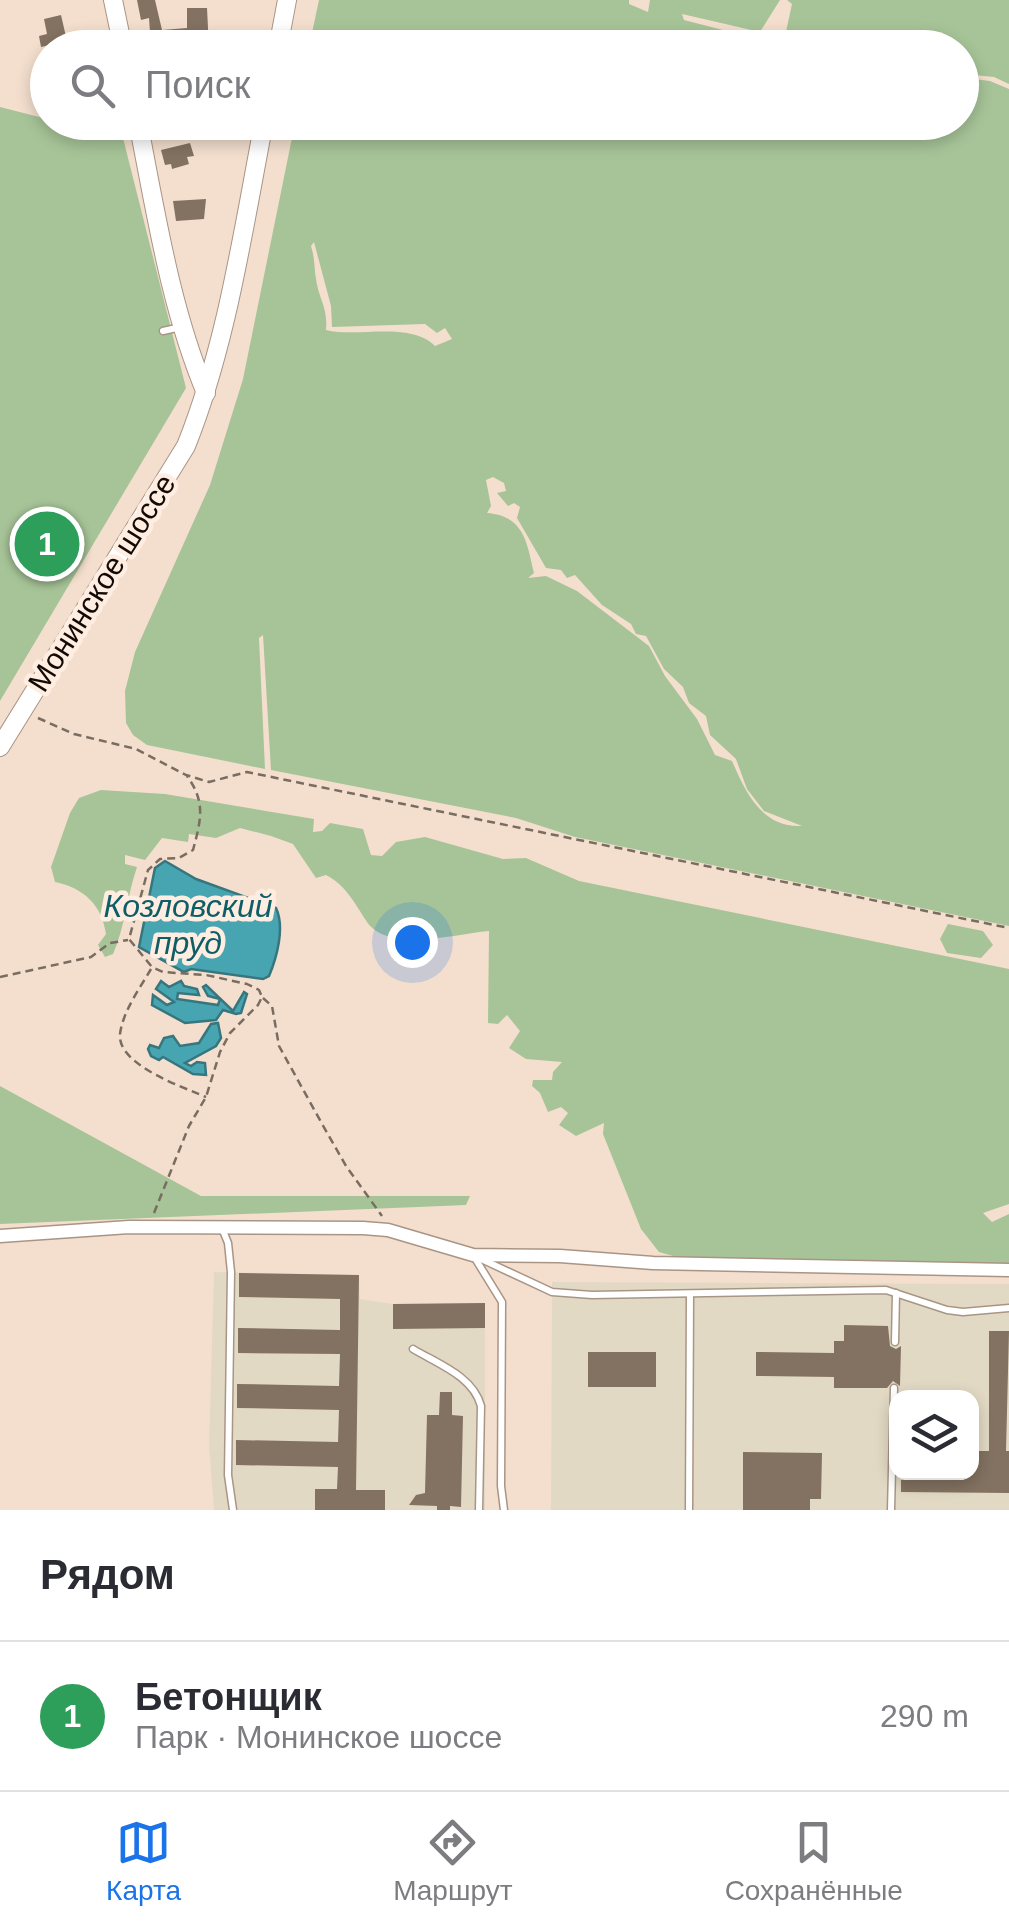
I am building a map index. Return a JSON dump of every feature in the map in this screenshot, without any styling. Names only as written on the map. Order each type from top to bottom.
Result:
[{"type":"main road","points":[[113,0],[119,30]]},
{"type":"main road","points":[[281,30],[287,0]]},
{"type":"main road","points":[[141,140],[176,329],[206,393]]},
{"type":"main road","name":"Монинское шоссе","points":[[0,747],[186,446],[217,350],[260,140]]},
{"type":"main road","points":[[176,329],[196,351],[204,354],[217,350]]},
{"type":"street","points":[[0,1236],[148,1227],[388,1230],[474,1255],[560,1256],[653,1264],[1009,1270]]},
{"type":"lane","points":[[222,1227],[231,1272],[228,1474],[233,1510]]},
{"type":"lane","points":[[474,1255],[552,1292],[592,1295],[886,1290],[963,1312],[1009,1308]]},
{"type":"lane","points":[[474,1255],[502,1302],[504,1510]]},
{"type":"lane","points":[[895,1342],[896,1293]]},
{"type":"lane","points":[[689,1510],[690,1294]]},
{"type":"lane","points":[[413,1349],[478,1392],[479,1510]]},
{"type":"lane","points":[[891,1510],[894,1388]]},
{"type":"path","points":[[23,712],[74,734],[136,749],[209,782],[248,772],[1009,928]]},
{"type":"path","points":[[130,939],[148,870],[160,859],[179,858],[193,850],[202,817],[200,793],[186,774]]},
{"type":"path","points":[[130,939],[152,967],[175,975],[206,975],[260,990],[272,1006],[279,1046],[346,1166],[388,1230]]},
{"type":"path","points":[[0,977],[91,957],[110,943],[130,939]]},
{"type":"path","points":[[152,967],[128,1010],[120,1032],[121,1044],[135,1063],[206,1097]]},
{"type":"path","points":[[148,1227],[189,1126],[206,1097],[220,1052],[230,1032],[262,996]]},
{"type":"shaded area","points":[[214,1272],[359,1275],[360,1299],[393,1304],[485,1303],[485,1510],[214,1510],[209,1446]]},
{"type":"shaded area","points":[[552,1282],[1009,1284],[1009,1510],[551,1510]]},
{"type":"green space","points":[[319,0],[629,0],[629,4],[648,12],[650,0],[780,0],[761,30],[682,14],[684,20],[723,30],[313,30]]},
{"type":"green space","points":[[787,0],[1009,0],[1009,84],[979,75],[979,30],[786,30],[792,4]]},
{"type":"green space","points":[[979,80],[1009,89],[1009,926],[575,837],[516,818],[271,770],[263,635],[259,638],[265,769],[147,745],[133,735],[126,723],[125,691],[135,652],[210,485],[243,379],[292,140],[979,140]],"holes":[[[314,242],[331,306],[332,327],[425,324],[437,333],[445,328],[452,339],[435,346],[412,334],[326,330],[311,246]],[[493,477],[504,483],[506,491],[497,493],[508,506],[514,503],[520,507],[517,518],[546,568],[561,570],[567,578],[575,575],[602,605],[631,624],[636,634],[646,636],[664,669],[683,687],[689,703],[706,716],[710,735],[736,759],[747,789],[764,811],[802,826],[776,821],[757,806],[743,785],[732,761],[715,755],[697,719],[665,676],[649,646],[577,591],[546,576],[528,578],[534,573],[522,533],[509,520],[487,513],[491,506],[486,480]]]},
{"type":"green space","points":[[0,107],[30,115],[30,140],[124,140],[186,388],[0,701]]},
{"type":"green space","points":[[101,790],[165,794],[314,819],[313,832],[322,831],[330,823],[363,829],[371,855],[382,856],[396,842],[425,837],[503,859],[526,858],[579,881],[1009,969],[1009,1204],[983,1213],[992,1222],[1009,1214],[1009,1270],[698,1263],[659,1252],[641,1229],[603,1134],[604,1123],[576,1136],[559,1125],[568,1113],[561,1107],[548,1112],[540,1093],[532,1086],[533,1080],[552,1080],[553,1072],[562,1062],[526,1059],[509,1048],[520,1031],[507,1015],[498,1024],[488,1023],[489,931],[423,939],[390,937],[367,922],[339,884],[326,875],[316,878],[293,844],[240,828],[216,838],[189,834],[188,842],[162,838],[145,860],[125,855],[125,864],[137,867],[117,944],[113,954],[105,957],[98,945],[106,934],[96,906],[83,893],[55,882],[51,867],[79,798]]},
{"type":"green space","points":[[948,924],[983,931],[993,945],[981,958],[947,953],[940,939]]},
{"type":"green space","points":[[0,1086],[201,1196],[470,1196],[466,1205],[0,1224]]},
{"type":"water","name":"Козловский пруд","points":[[165,861],[196,879],[276,908],[280,933],[269,976],[263,979],[191,969],[184,972],[139,947],[155,868]]},
{"type":"water","points":[[161,981],[169,987],[181,981],[184,986],[197,989],[199,995],[178,993],[177,999],[218,1005],[220,999],[208,996],[203,987],[206,985],[233,1011],[244,992],[247,994],[241,1013],[223,1010],[216,1020],[185,1023],[152,1005],[153,995],[167,1005],[174,1002],[156,989]]},
{"type":"water","points":[[218,1023],[221,1038],[216,1046],[185,1063],[205,1063],[206,1075],[193,1074],[163,1057],[159,1060],[151,1056],[150,1045],[159,1048],[164,1038],[173,1036],[180,1046],[199,1043],[211,1024]]},
{"type":"building","points":[[137,0],[155,0],[162,30],[150,30],[149,18],[141,20]]},
{"type":"building","points":[[187,8],[207,8],[208,30],[162,30],[187,28]]},
{"type":"building","points":[[61,15],[64,30],[46,30],[44,19]]},
{"type":"building","points":[[190,143],[194,156],[187,157],[189,164],[172,169],[171,164],[165,165],[161,150]]},
{"type":"building","points":[[206,199],[204,219],[176,221],[173,201]]},
{"type":"building","points":[[239,1273],[359,1275],[356,1490],[385,1490],[385,1510],[315,1510],[315,1489],[337,1489],[338,1467],[236,1465],[236,1440],[338,1442],[339,1410],[237,1408],[237,1384],[339,1386],[340,1354],[238,1353],[238,1328],[340,1330],[340,1299],[239,1297]]},
{"type":"building","points":[[485,1303],[485,1328],[393,1329],[393,1304]]},
{"type":"building","points":[[844,1325],[888,1326],[890,1346],[901,1346],[900,1386],[893,1381],[887,1388],[834,1388],[834,1377],[756,1376],[756,1352],[834,1353],[834,1341],[844,1341]]},
{"type":"building","points":[[989,1331],[1009,1331],[1009,1493],[901,1492],[901,1480],[979,1480],[979,1451],[989,1451]]},
{"type":"building","points":[[588,1352],[656,1352],[656,1387],[588,1387]]},
{"type":"building","points":[[440,1392],[452,1392],[452,1415],[463,1416],[461,1507],[450,1506],[450,1510],[409,1505],[416,1495],[425,1493],[427,1415],[439,1415]]},
{"type":"building","points":[[743,1452],[822,1453],[821,1499],[810,1499],[810,1510],[743,1510]]},
{"type":"place","name":"Бетонщик","points":[[47,544]]}]
